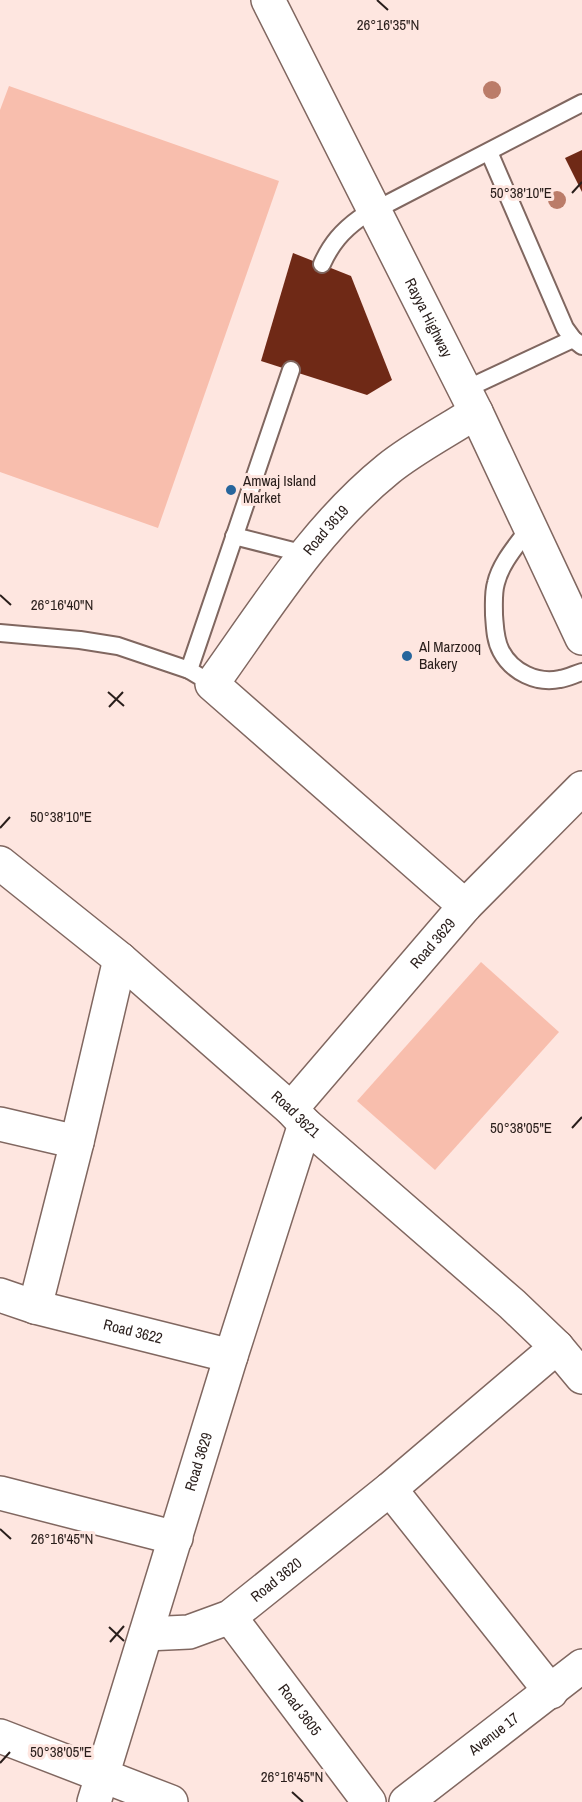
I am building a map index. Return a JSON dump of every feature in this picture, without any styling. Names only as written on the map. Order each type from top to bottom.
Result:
[{"type":"street","name":"Rayya Highway","points":[[267,0],[470,401],[582,638]]},
{"type":"street","name":"Road 3619","points":[[201,677],[340,515],[389,468],[470,401]]},
{"type":"street","points":[[201,677],[465,906]]},
{"type":"street","name":"Road 3629","points":[[98,1789],[231,1356],[298,1117],[465,906],[582,788]]},
{"type":"street","name":"Road 3621","points":[[0,863],[120,959],[512,1304],[557,1347],[582,1377]]},
{"type":"street","points":[[35,1307],[120,959]]},
{"type":"street","points":[[0,1124],[77,1142]]},
{"type":"street","name":"Road 3622","points":[[0,1295],[35,1307],[231,1356]]},
{"type":"street","name":"Road 3620","points":[[146,1634],[189,1632],[230,1617],[390,1489],[557,1347]]},
{"type":"street","points":[[390,1489],[551,1692]]},
{"type":"street","points":[[0,1493],[176,1538]]},
{"type":"street","name":"Road 3605","points":[[230,1617],[369,1802]]},
{"type":"street","name":"Avenue 17","points":[[406,1802],[582,1666]]},
{"type":"street","points":[[0,1736],[98,1789],[171,1802]]},
{"type":"lane","points":[[322,264],[328,251],[347,227],[582,103]]},
{"type":"lane","points":[[470,401],[577,343],[565,328],[489,152]]},
{"type":"lane","points":[[0,633],[80,640],[118,646],[201,677],[234,536],[291,370]]},
{"type":"lane","points":[[530,527],[506,560],[495,584],[495,635],[501,651],[511,665],[525,675],[542,680],[559,680],[582,672]]},
{"type":"lane","points":[[234,536],[305,554]]},
{"type":"shaded area","points":[[9,86],[279,181],[158,528],[0,472],[0,110]]},
{"type":"shaded area","points":[[481,962],[559,1032],[435,1170],[357,1101]]},
{"type":"building","points":[[582,150],[582,192],[565,158]]},
{"type":"building","points":[[293,253],[351,276],[392,380],[367,395],[261,361]]},
{"type":"place","name":"Amwaj Island Market","points":[[231,490]]},
{"type":"place","name":"Al Marzooq Bakery","points":[[407,656]]}]
